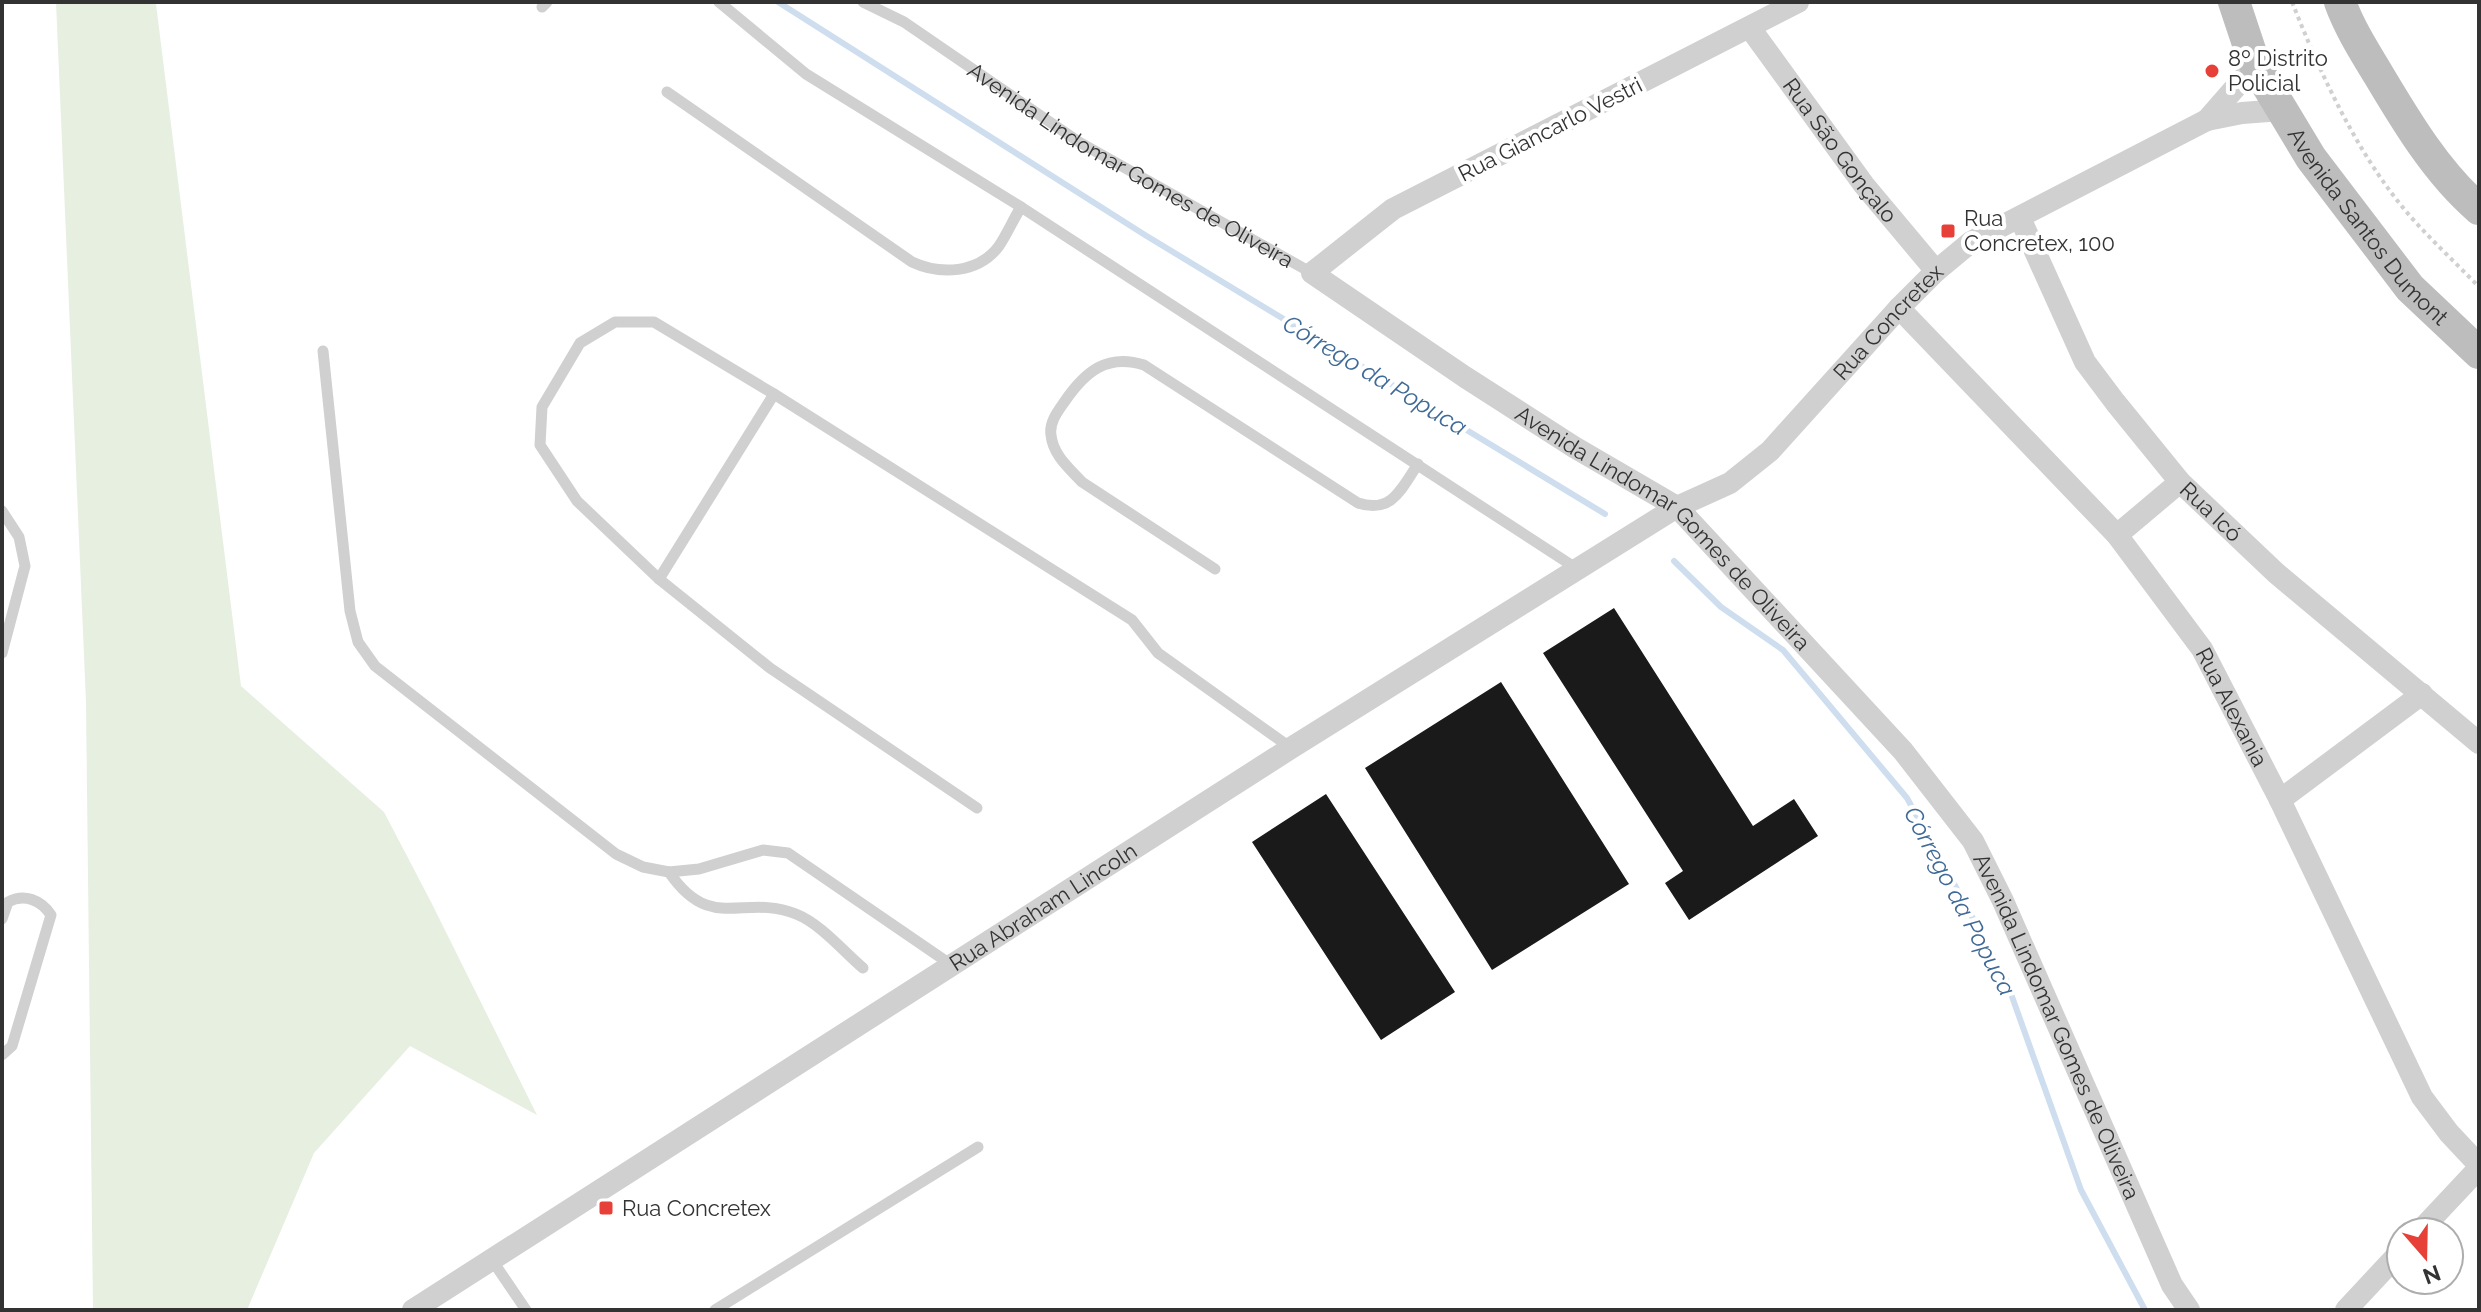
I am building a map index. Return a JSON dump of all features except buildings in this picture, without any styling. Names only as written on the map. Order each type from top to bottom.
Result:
[{"type":"main road","name":"Avenida Santos Dumont","points":[[2234,2],[2255,65],[2311,158],[2410,288],[2479,353]]},
{"type":"main road","points":[[2340,2],[2364,51],[2406,121],[2462,194],[2479,209]]},
{"type":"street","name":"Rua Giancarlo Vestri","points":[[1312,273],[1393,209],[1798,2]]},
{"type":"street","name":"Rua São Gonçalo","points":[[1750,28],[1864,185],[1936,271]]},
{"type":"street","name":"Rua Concretex","points":[[2207,120],[2255,65]]},
{"type":"street","name":"Rua Concretex","points":[[1677,507],[1730,483],[1770,451],[1899,308],[1971,242],[2207,120],[2282,110]]},
{"type":"street","name":"Rua Icó","points":[[2020,218],[2085,362],[2180,482],[2276,573],[2479,743]]},
{"type":"street","name":"Avenida Lindomar Gomes de Oliveira","points":[[1312,273],[1574,447],[1677,507],[1903,751],[1973,841],[2003,901],[2172,1285],[2189,1310]]},
{"type":"street","name":"Rua Alexania","points":[[1899,308],[2117,535],[2202,649],[2280,800],[2422,1097],[2479,1166]]},
{"type":"street","points":[[2117,535],[2180,482]]},
{"type":"street","name":"Rua Abraham Lincoln","points":[[413,1310],[1291,748],[1677,507]]},
{"type":"street","points":[[2280,800],[2422,694]]},
{"type":"street","points":[[2434,1216],[2479,1166]]},
{"type":"street","points":[[2346,1310],[2385,1268]]},
{"type":"lane","points":[[719,2],[806,74],[1021,207],[1579,570]]},
{"type":"lane","name":"Avenida Lindomar Gomes de Oliveira","points":[[863,2],[904,22],[1079,142],[1312,273]]},
{"type":"lane","points":[[667,92],[912,262],[929,270],[949,272],[986,259],[998,248],[1021,207]]},
{"type":"lane","points":[[977,808],[770,668],[659,579],[577,501],[540,445],[542,407],[580,343],[615,322],[654,322],[1132,620],[1158,653],[1291,748]]},
{"type":"lane","points":[[323,351],[350,611],[358,642],[375,666],[616,854],[643,867],[669,872],[699,869],[763,850],[788,853],[953,966]]},
{"type":"lane","points":[[1215,569],[1082,482],[1054,448],[1050,432],[1053,418],[1077,384],[1091,371],[1127,360],[1144,365],[1358,503],[1371,507],[1385,505],[1396,496],[1418,464]]},
{"type":"lane","points":[[659,579],[774,394]]},
{"type":"lane","points":[[2,511],[19,537],[25,566],[2,653]]},
{"type":"lane","points":[[669,872],[682,891],[712,908],[779,909],[798,915],[863,968]]},
{"type":"lane","points":[[2,919],[8,902],[26,898],[44,905],[51,915],[12,1046],[2,1055]]},
{"type":"lane","points":[[715,1310],[978,1147]]},
{"type":"lane","points":[[492,1260],[526,1310]]},
{"type":"path","points":[[2292,2],[2316,62],[2360,145],[2409,215],[2479,287]]},
{"type":"shaded area","points":[[56,2],[161,2],[156,4],[241,686],[384,812],[537,1115],[410,1046],[314,1153],[247,1310],[93,1310],[86,702]]},
{"type":"waterway","name":"Córrego da Popuca","points":[[778,2],[1145,235],[1605,514]]},
{"type":"waterway","name":"Córrego da Popuca","points":[[1674,561],[1721,607],[1783,650],[1907,798],[2005,977],[2081,1190],[2145,1310]]},
{"type":"place","name":"8º Distrito Policial","points":[[2212,71]]},
{"type":"place","name":"Rua Concretex, 100","points":[[1948,231]]},
{"type":"place","name":"Rua Concretex","points":[[606,1208]]}]
